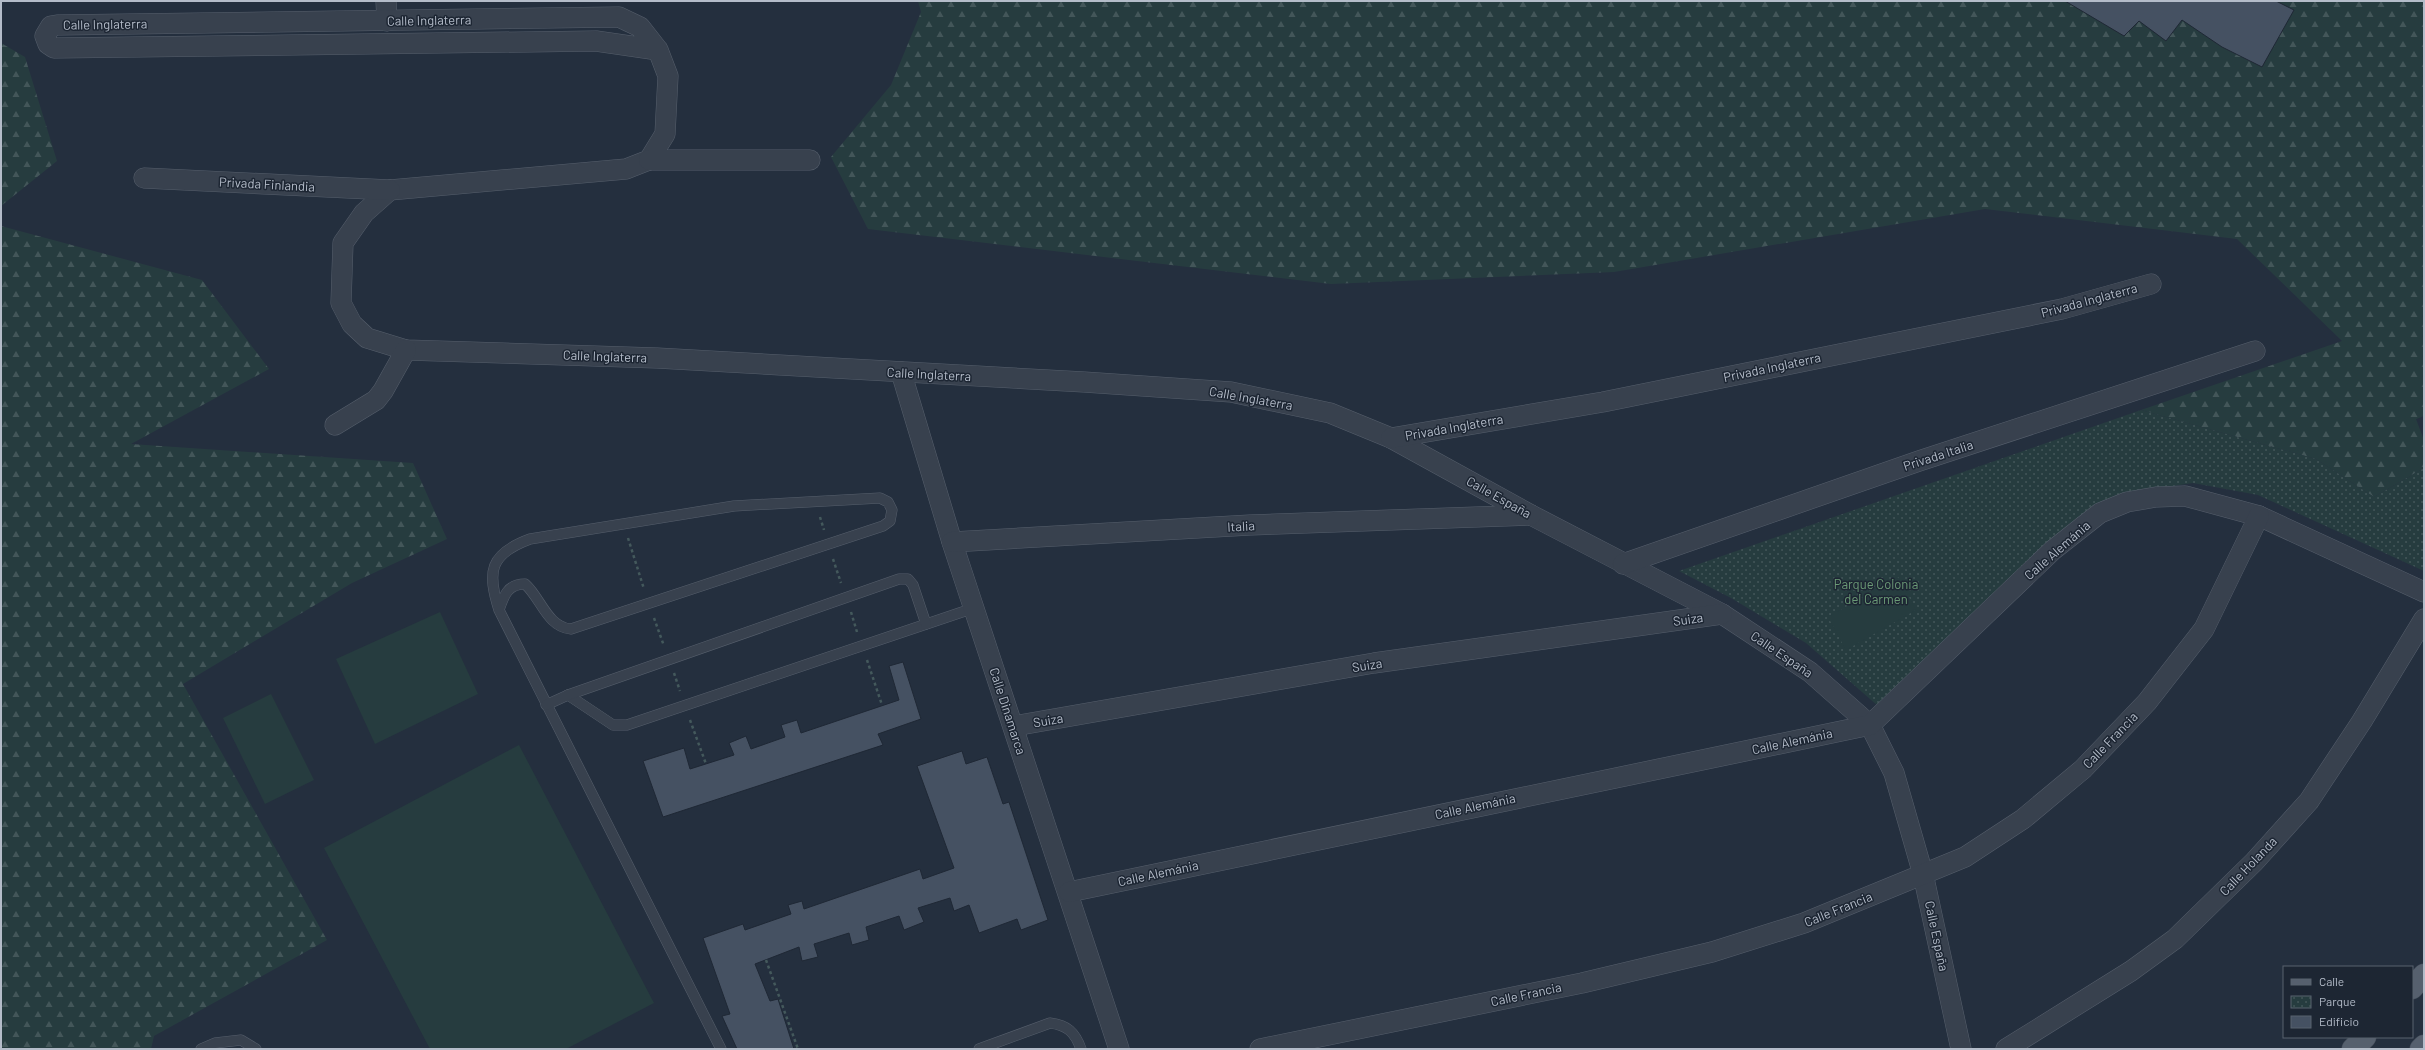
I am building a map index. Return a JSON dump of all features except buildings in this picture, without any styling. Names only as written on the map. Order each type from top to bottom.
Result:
[{"type":"main road","points":[[2413,987],[2424,975]]},
{"type":"main road","points":[[2353,1049],[2364,1038]]},
{"type":"main road","points":[[2421,1049],[2424,1046]]},
{"type":"street","points":[[386,1],[387,21]]},
{"type":"street","name":"Calle Inglaterra","points":[[649,160],[665,134],[668,76],[658,50],[640,27],[619,17],[54,25],[46,32],[45,36],[48,44],[54,48],[596,41],[658,50]]},
{"type":"street","points":[[390,190],[626,169],[649,160],[810,160]]},
{"type":"street","name":"Privada Finlandia","points":[[144,178],[390,190]]},
{"type":"street","name":"Calle Inglaterra","points":[[390,190],[364,213],[343,243],[341,303],[352,324],[367,338],[406,350],[657,358],[1231,392],[1330,413],[1391,438]]},
{"type":"street","name":"Privada Inglaterra","points":[[1391,438],[1603,402],[2062,309],[2151,284]]},
{"type":"street","points":[[335,425],[376,400],[383,391],[406,350]]},
{"type":"street","name":"Privada Italia","points":[[1623,564],[1919,461],[2255,351]]},
{"type":"street","name":"Calle Dinamarca","points":[[901,372],[952,542],[1069,892],[1119,1049]]},
{"type":"street","name":"Calle España","points":[[1391,438],[1623,564],[1722,614],[1810,672],[1870,725],[1894,773],[1923,874],[1959,1048]]},
{"type":"street","name":"Calle Alemánia","points":[[1069,892],[1870,725],[2053,550],[2100,513],[2127,502],[2156,497],[2185,496],[2259,516],[2424,592]]},
{"type":"street","name":"Italia","points":[[952,542],[1250,525],[1531,515]]},
{"type":"street","name":"Calle Francia","points":[[1260,1049],[1582,983],[1712,952],[1804,923],[1965,857],[2023,819],[2083,769],[2147,702],[2204,629],[2259,516]]},
{"type":"street","name":"Suiza","points":[[1014,726],[1374,663],[1722,614]]},
{"type":"street","name":"Calle Holanda","points":[[2006,1049],[2132,971],[2169,943],[2254,862],[2310,801],[2362,721],[2424,619]]},
{"type":"lane","points":[[499,610],[508,589],[516,584],[525,584],[531,589],[554,624],[561,628],[571,629],[883,526],[890,521],[892,510],[888,502],[880,498],[734,506],[530,539],[514,545],[501,555],[494,569],[492,585],[499,610],[721,1049]]},
{"type":"lane","points":[[546,705],[568,695],[898,579],[908,579],[913,585],[926,624]]},
{"type":"lane","points":[[568,695],[613,725],[627,725],[974,608]]},
{"type":"lane","points":[[979,1049],[1050,1023],[1062,1024],[1071,1030],[1081,1049]]},
{"type":"lane","points":[[201,1049],[215,1043],[241,1040],[256,1049]]},
{"type":"path","points":[[766,960],[798,1049]]},
{"type":"green space","points":[[918,1],[2424,1],[2424,416],[2416,419],[2424,440],[2424,468],[2374,497],[2316,459],[2141,410],[2342,341],[2237,239],[1985,209],[1614,272],[1331,284],[868,229],[831,157],[891,85],[921,12]]},
{"type":"green space","points":[[1,43],[25,57],[57,161],[1,206]]},
{"type":"green space","points":[[1,226],[202,280],[269,369],[131,444],[413,463],[447,539],[352,583],[183,684],[327,940],[154,1036],[151,1049],[1,1049]]},
{"type":"green space","name":"Parque Colonia del Carmen","points":[[2141,410],[2316,459],[2374,497],[2424,468],[2424,571],[2258,495],[2193,483],[2121,494],[2069,524],[1878,706],[1806,643],[1731,598],[1679,571]]},
{"type":"green space","points":[[1898,577],[1916,610],[1846,650],[1828,617]]},
{"type":"green space","points":[[440,612],[478,694],[375,744],[336,659]]},
{"type":"green space","points":[[271,694],[314,780],[265,804],[223,718]]},
{"type":"green space","points":[[519,745],[654,1003],[566,1049],[430,1049],[324,848]]}]
